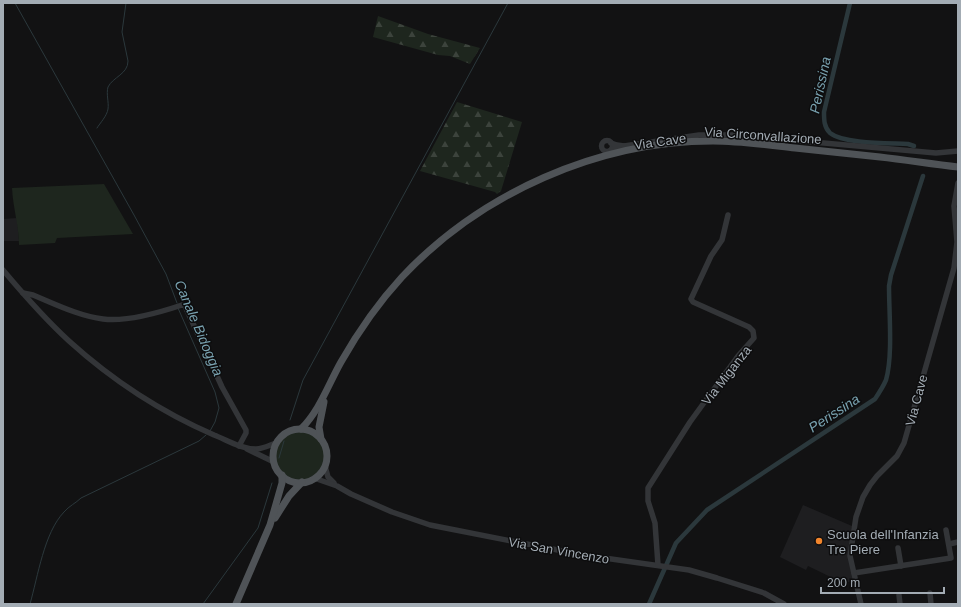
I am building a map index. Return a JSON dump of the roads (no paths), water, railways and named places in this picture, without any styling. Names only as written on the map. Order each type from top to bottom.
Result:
[{"type":"main road","name":"Via Circonvallazione","points":[[301,429],[316,412],[344,358],[380,304],[402,277],[427,253],[474,216],[524,187],[572,166],[631,150],[658,145],[713,141],[882,157],[958,167]]},
{"type":"main road","name":"Via Circonvallazione","points":[[322,440],[319,426],[328,389]]},
{"type":"main road","points":[[301,429],[311,432],[322,440],[327,453],[325,466],[314,478],[302,482],[291,481],[282,475],[277,469],[274,462],[273,452],[276,443],[283,435],[288,432],[301,429]]},
{"type":"main road","points":[[236,604],[270,525],[282,483],[282,475]]},
{"type":"main road","points":[[270,525],[289,496],[302,482]]},
{"type":"street","name":"Via Cave","points":[[624,146],[698,135],[733,135],[936,153],[958,151]]},
{"type":"street","points":[[608,141],[624,146],[606,152],[601,147],[604,142],[608,141]]},
{"type":"street","points":[[611,143],[611,150]]},
{"type":"street","name":"Via Cave","points":[[861,604],[850,556],[858,512],[870,485],[897,456],[904,443],[954,268],[957,248],[954,206],[958,183]]},
{"type":"street","name":"Via Miganza","points":[[663,566],[655,523],[648,501],[648,488],[690,422],[754,336],[753,331],[749,327],[693,302],[691,299],[711,256],[722,240],[728,215]]},
{"type":"street","points":[[3,270],[68,340],[116,379],[151,402],[204,431],[274,462]]},
{"type":"street","points":[[23,293],[33,295],[88,316],[104,319],[125,318],[182,305],[187,308],[222,387],[246,430],[242,447]]},
{"type":"street","points":[[242,447],[258,449],[276,443]]},
{"type":"street","name":"Via San Vincenzo","points":[[325,466],[328,477],[337,486]]},
{"type":"street","name":"Via San Vincenzo","points":[[314,478],[337,486],[351,494],[392,512],[430,525],[570,553],[689,570],[764,593],[784,604]]},
{"type":"street","points":[[854,573],[951,558],[946,530]]},
{"type":"street","points":[[949,544],[958,542]]},
{"type":"street","points":[[898,548],[901,566]]},
{"type":"street","points":[[930,593],[931,604]]},
{"type":"street","points":[[898,595],[900,604]]},
{"type":"waterway","name":"Canale Bidoggia","points":[[15,3],[166,274],[177,303]]},
{"type":"waterway","points":[[97,128],[107,112],[108,87],[126,69],[128,61],[122,32],[126,3]]},
{"type":"waterway","points":[[290,420],[303,380],[508,3]]},
{"type":"waterway","name":"Perissina","points":[[850,3],[824,112],[825,126],[830,133],[845,139],[867,142],[908,144],[914,146]]},
{"type":"waterway","name":"Perissina","points":[[649,604],[676,543],[707,510],[875,399],[886,380],[888,370],[890,334],[889,286],[891,275],[923,176]]},
{"type":"waterway","name":"Canale Bidoggia","points":[[178,308],[215,392],[219,408],[215,422],[210,431]]},
{"type":"waterway","name":"Canale Bidoggia","points":[[30,604],[42,555],[51,531],[66,510],[81,498],[199,441],[206,435]]},
{"type":"waterway","points":[[279,458],[284,441]]},
{"type":"waterway","points":[[203,604],[258,528],[272,483]]},
{"type":"place","name":"Scuola dell'Infanzia Tre Piere","points":[[819,541]]}]
